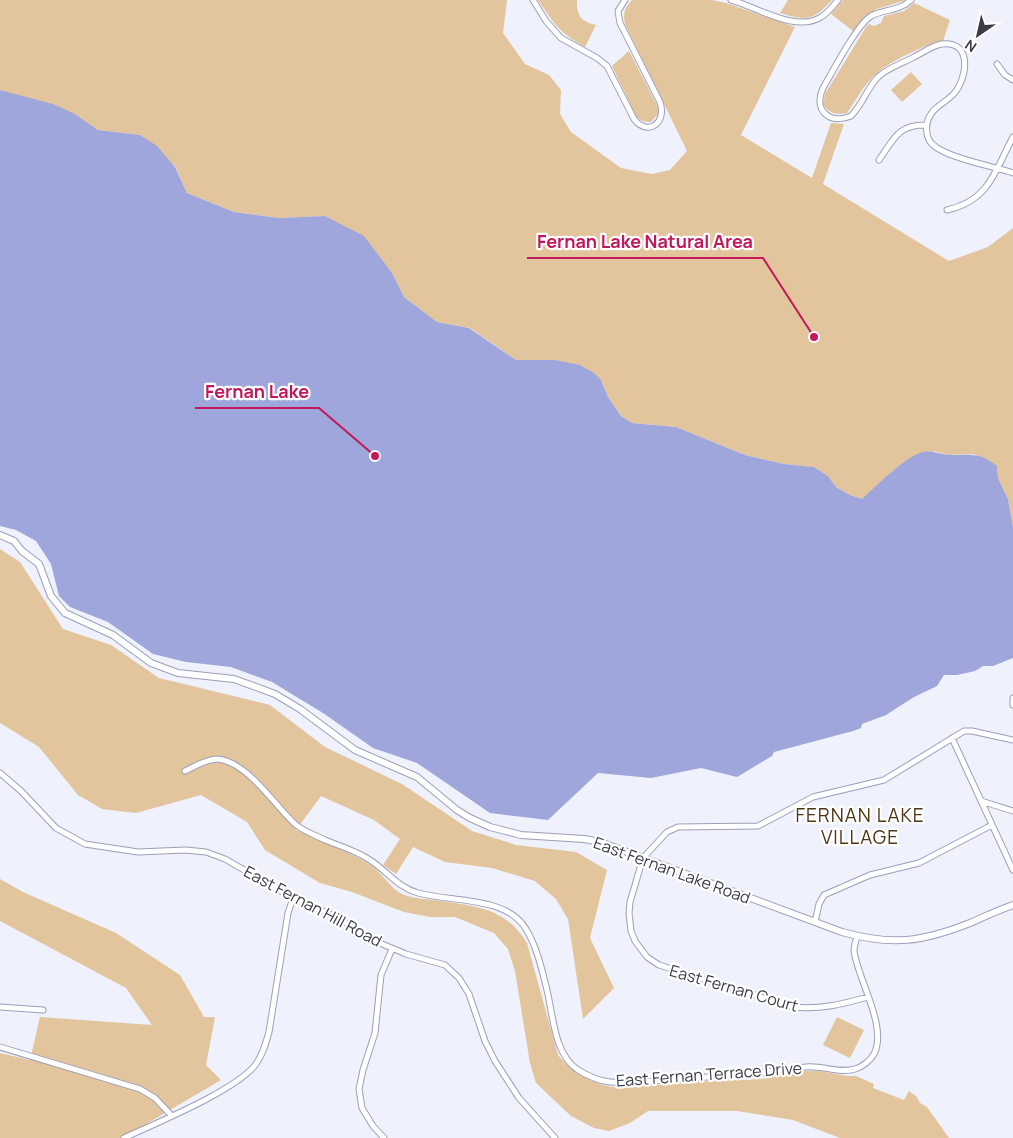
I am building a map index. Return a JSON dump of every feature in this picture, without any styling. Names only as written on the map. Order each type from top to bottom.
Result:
[{"type":"street","points":[[533,0],[546,21],[561,38],[597,58],[607,66],[634,119],[640,125],[650,127],[659,122],[663,110],[620,23],[618,11],[625,0]]},
{"type":"street","points":[[731,0],[787,20],[801,23],[820,18],[838,0]]},
{"type":"street","points":[[911,0],[898,8],[876,14],[864,22],[823,88],[820,105],[825,114],[832,119],[842,119],[851,116],[872,85],[883,73],[938,45],[949,44],[963,54],[965,72],[958,89],[930,114],[927,125],[929,140],[943,152],[1013,173]]},
{"type":"street","points":[[997,64],[1005,75],[1013,80]]},
{"type":"street","points":[[879,160],[905,128],[914,125],[927,125]]},
{"type":"street","points":[[947,210],[966,204],[978,197],[991,181],[1013,137]]},
{"type":"street","name":"East Fernan Lake Road","points":[[0,535],[14,541],[22,551],[39,564],[51,596],[65,614],[113,635],[150,663],[178,673],[234,679],[275,694],[300,709],[354,750],[416,777],[457,810],[490,827],[522,835],[592,840],[815,922],[857,936],[878,940],[912,940],[928,937],[970,923],[1013,905]]},
{"type":"street","points":[[1013,698],[1013,705]]},
{"type":"street","points":[[643,858],[654,844],[673,828],[758,826],[813,797],[884,780],[966,730],[1013,740]]},
{"type":"street","points":[[952,738],[1013,870]]},
{"type":"street","name":"East Fernan Terrace Drive","points":[[184,771],[210,760],[227,762],[236,766],[261,787],[296,825],[316,836],[366,857],[402,886],[418,893],[468,900],[489,905],[509,913],[527,930],[532,942],[564,1054],[574,1066],[599,1080],[613,1083],[630,1083],[751,1074],[808,1066],[854,1069],[870,1059],[878,1041],[877,1027],[854,951],[857,936]]},
{"type":"street","name":"East Fernan Hill Road","points":[[0,772],[56,828],[85,844],[138,852],[186,850],[206,852],[225,859],[293,898],[336,917],[392,949],[445,965],[459,978],[469,994],[485,1041],[495,1061],[519,1098],[555,1138]]},
{"type":"street","points":[[981,802],[1013,811]]},
{"type":"street","points":[[815,922],[819,904],[824,895],[870,875],[919,863],[992,825]]},
{"type":"street","name":"East Fernan Court","points":[[643,858],[630,902],[629,921],[633,936],[640,949],[647,957],[659,965],[794,1007],[828,1008],[868,997]]},
{"type":"street","points":[[124,1138],[222,1090],[240,1079],[255,1065],[264,1049],[288,913],[293,898]]},
{"type":"street","points":[[384,1138],[373,1126],[362,1108],[359,1089],[362,1070],[375,1033],[382,975],[392,949]]},
{"type":"street","points":[[0,1007],[43,1010]]},
{"type":"street","points":[[0,1047],[140,1089],[155,1098],[171,1115]]},
{"type":"shaded area","points":[[0,0],[507,0],[503,33],[525,64],[549,75],[561,90],[560,114],[571,132],[621,168],[652,174],[670,170],[687,151],[625,24],[625,11],[632,0],[712,0],[795,27],[741,135],[812,178],[831,123],[844,124],[823,184],[949,261],[988,247],[1013,228],[1013,527],[1008,499],[998,478],[997,466],[973,454],[947,455],[934,451],[894,470],[862,499],[836,487],[828,476],[814,467],[784,464],[745,455],[676,427],[632,423],[621,416],[608,397],[601,380],[555,360],[516,360],[470,328],[437,322],[404,297],[392,273],[325,216],[279,218],[234,212],[187,193],[175,166],[140,135],[98,130],[75,114],[0,90]]},
{"type":"shaded area","points":[[538,0],[577,0],[577,10],[580,17],[596,25],[585,47],[558,27]]},
{"type":"shaded area","points":[[788,0],[832,0],[820,12],[803,18],[780,13]]},
{"type":"shaded area","points":[[843,0],[906,0],[877,9],[864,17],[853,31],[831,14]]},
{"type":"shaded area","points":[[914,3],[950,20],[943,41],[918,49],[883,68],[861,92],[847,113],[836,114],[828,110],[823,104],[825,94],[866,27],[869,24],[874,26],[881,23],[884,16],[904,11]]},
{"type":"shaded area","points":[[629,51],[658,107],[658,114],[651,122],[643,121],[636,116],[612,66]]},
{"type":"shaded area","points":[[911,72],[922,84],[902,102],[891,90]]},
{"type":"shaded area","points":[[0,549],[20,562],[63,629],[111,645],[159,678],[270,705],[325,747],[402,784],[472,831],[516,845],[576,852],[607,870],[590,938],[614,988],[583,1019],[568,919],[556,899],[535,881],[492,868],[445,862],[413,847],[396,874],[383,865],[400,839],[374,820],[321,796],[296,830],[361,859],[373,867],[404,895],[474,906],[498,915],[509,922],[527,943],[558,1055],[571,1068],[586,1078],[602,1085],[620,1088],[762,1079],[803,1071],[820,1071],[856,1076],[874,1084],[873,1088],[904,1100],[909,1091],[917,1097],[920,1103],[927,1107],[949,1138],[840,1138],[793,1120],[737,1111],[648,1111],[630,1123],[609,1131],[594,1128],[571,1116],[536,1083],[530,1063],[515,971],[508,949],[494,933],[455,917],[430,917],[404,912],[352,892],[320,883],[265,850],[247,822],[201,795],[136,813],[102,809],[78,795],[39,747],[0,723]]},
{"type":"shaded area","points":[[0,879],[23,892],[116,933],[180,975],[204,1017],[215,1017],[206,1065],[221,1080],[124,1138],[0,1138],[0,1053],[30,1060],[40,1017],[152,1025],[126,988],[0,921]]},
{"type":"shaded area","points":[[837,1017],[864,1030],[850,1058],[823,1045]]},
{"type":"water","points":[[0,90],[53,104],[75,114],[98,130],[140,135],[157,146],[175,167],[187,193],[234,212],[279,218],[325,216],[364,236],[392,273],[404,297],[437,322],[469,328],[516,360],[555,360],[580,365],[594,373],[601,380],[608,397],[621,416],[632,423],[676,427],[745,455],[784,464],[814,467],[828,476],[836,487],[862,499],[900,465],[916,454],[930,452],[950,455],[975,455],[985,458],[997,466],[998,478],[1008,499],[1013,527],[1013,658],[993,666],[983,666],[975,671],[957,675],[944,675],[937,686],[914,697],[886,715],[862,724],[861,728],[774,752],[772,756],[737,777],[701,768],[651,778],[598,773],[548,820],[490,813],[417,763],[373,748],[323,713],[272,682],[231,667],[186,662],[153,654],[108,622],[70,607],[59,596],[51,564],[36,541],[16,530],[0,526]]},
{"type":"place","name":"Fernan Lake Natural Area","points":[[814,337]]},
{"type":"place","name":"Fernan Lake","points":[[375,456]]},
{"type":"district","name":"FERNAN LAKE VILLAGE","points":[[860,826]]}]
